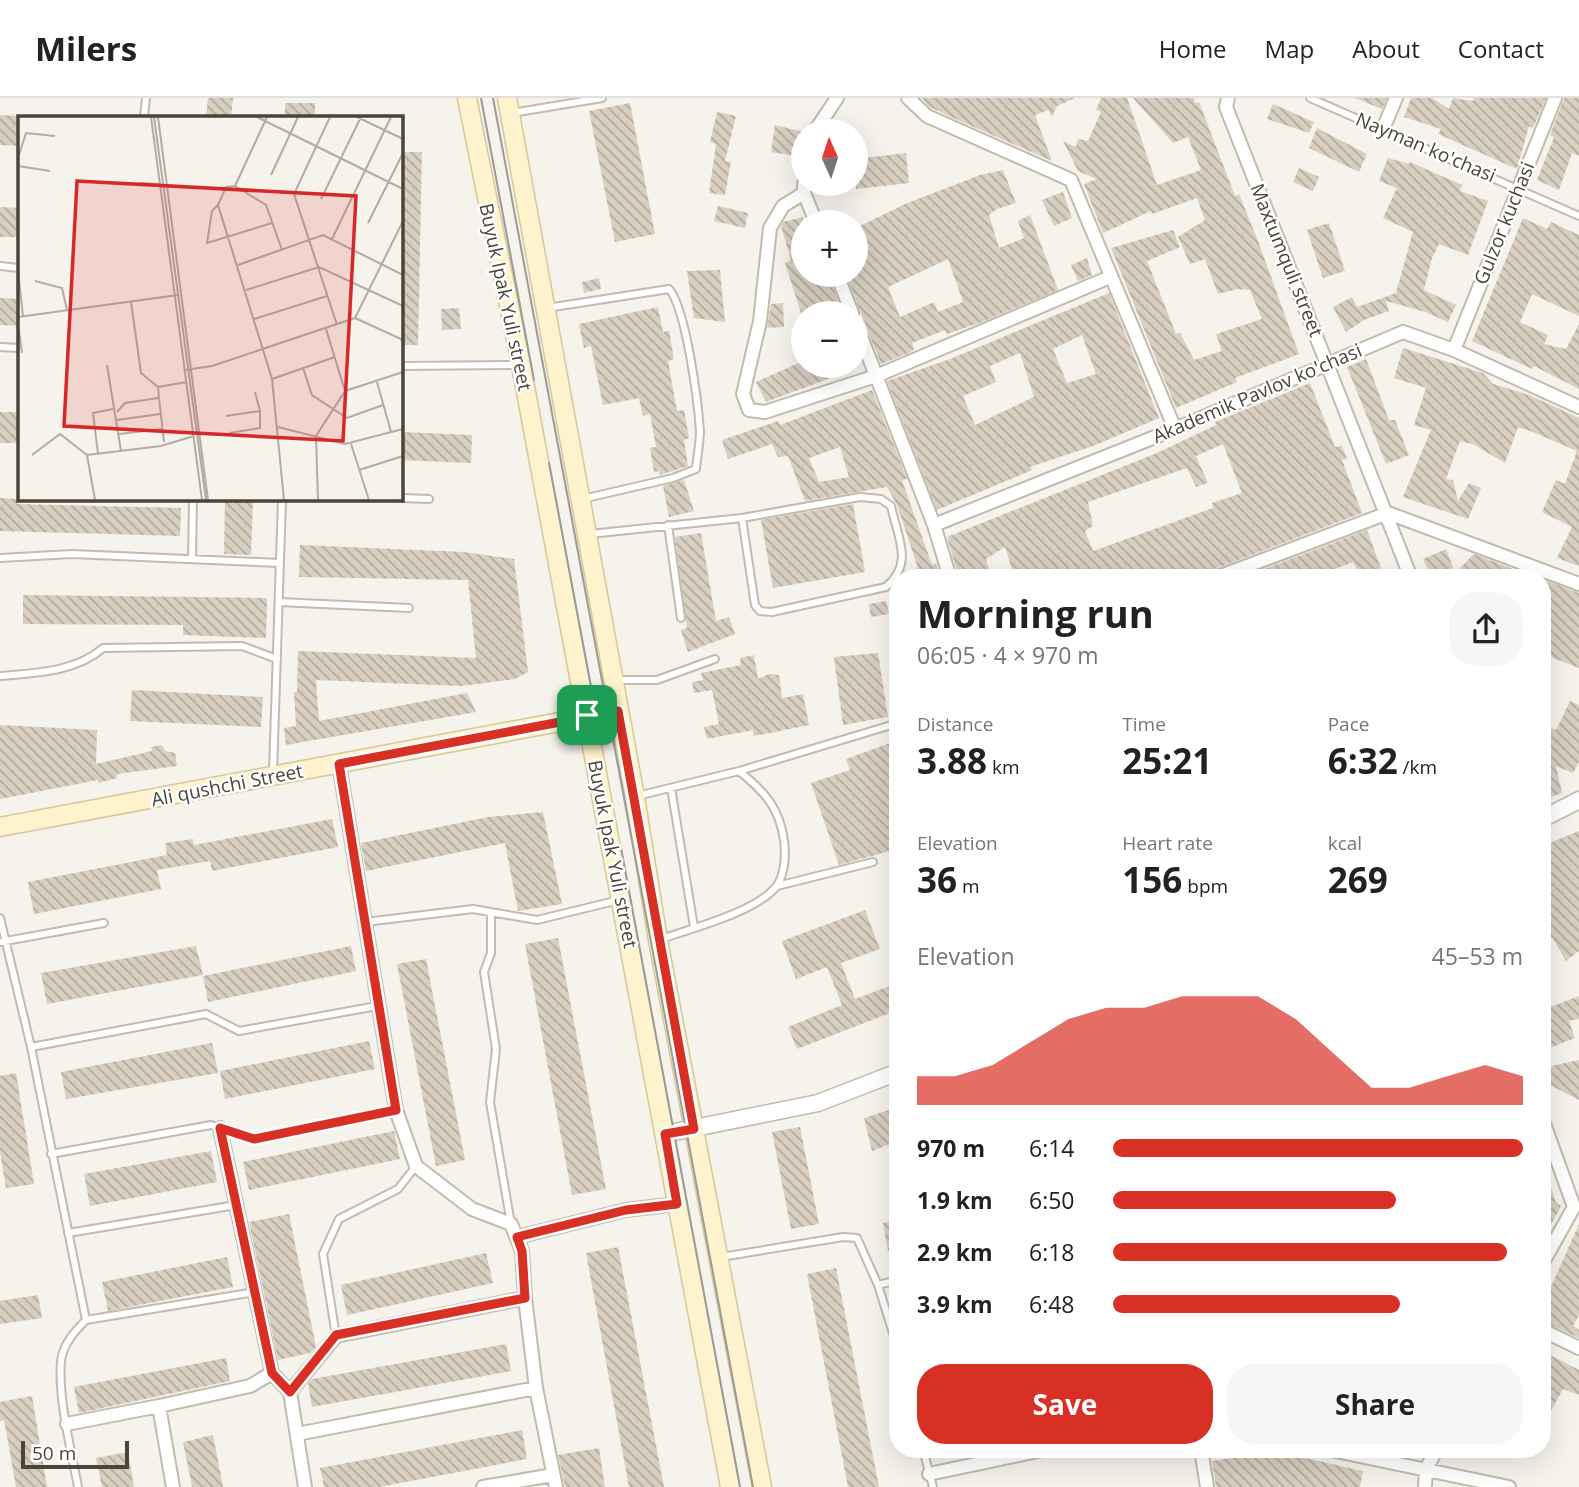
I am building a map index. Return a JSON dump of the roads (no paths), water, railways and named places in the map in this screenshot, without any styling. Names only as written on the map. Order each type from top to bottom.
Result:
[{"type":"main road","name":"Buyuk Ipak Yuli street","points":[[467,98],[521,365],[730,1487]]},
{"type":"main road","name":"Buyuk Ipak Yuli street","points":[[508,106],[659,940],[721,1257],[762,1487]]},
{"type":"main road","name":"Ali qushchi Street","points":[[0,827],[618,711]]},
{"type":"street","points":[[824,119],[837,98]]},
{"type":"street","points":[[908,98],[927,116],[1071,180],[1175,429]]},
{"type":"street","name":"Maxtumquli street","points":[[1228,98],[1226,107],[1408,569]]},
{"type":"street","points":[[1383,129],[1396,98]]},
{"type":"street","name":"Gulzor kuchasi","points":[[1454,349],[1555,98]]},
{"type":"street","points":[[795,196],[783,206],[770,228],[760,321],[743,394],[749,410],[765,412],[876,376],[1110,277]]},
{"type":"street","name":"Akademik Pavlov ko'chasi","points":[[934,525],[1175,429],[1403,332],[1454,349],[1579,407]]},
{"type":"street","points":[[868,355],[934,525],[947,569]]},
{"type":"street","points":[[1239,569],[1388,513],[1539,569]]},
{"type":"street","points":[[1551,574],[1579,584]]},
{"type":"street","points":[[339,764],[396,1110],[415,1167],[472,1209],[511,1224],[522,1251],[536,1388],[555,1481],[483,1487]]},
{"type":"street","points":[[1551,814],[1579,800]]},
{"type":"street","points":[[665,1134],[818,1103],[889,1075]]},
{"type":"street","points":[[220,1128],[272,1373],[290,1392],[305,1487]]},
{"type":"street","points":[[1551,1141],[1576,1206],[1551,1249]]},
{"type":"street","points":[[517,1237],[626,1210],[677,1204]]},
{"type":"street","points":[[290,1392],[336,1335],[525,1298]]},
{"type":"street","points":[[1551,1334],[1579,1348]]},
{"type":"street","points":[[66,1424],[250,1385],[272,1373]]},
{"type":"street","points":[[297,1434],[536,1388]]},
{"type":"street","points":[[159,1406],[173,1487]]},
{"type":"street","points":[[931,1481],[1014,1458]]},
{"type":"street","points":[[1202,1458],[1207,1487]]},
{"type":"street","points":[[1371,1458],[1509,1487]]},
{"type":"street","points":[[1425,1487],[1426,1469],[1432,1458]]},
{"type":"lane","points":[[144,116],[146,98]]},
{"type":"lane","points":[[508,106],[603,98]]},
{"type":"lane","name":"Nayman ko'chasi","points":[[1310,98],[1579,216]]},
{"type":"lane","points":[[0,266],[18,268]]},
{"type":"lane","points":[[545,309],[669,289],[677,299],[690,362],[700,433],[695,469],[673,478],[580,499]]},
{"type":"lane","points":[[0,347],[18,348]]},
{"type":"lane","points":[[402,366],[521,365]]},
{"type":"lane","points":[[586,534],[742,518],[860,497],[881,499],[891,506],[904,564],[902,569]]},
{"type":"lane","points":[[402,498],[429,499]]},
{"type":"lane","points":[[192,559],[193,500]]},
{"type":"lane","points":[[273,776],[282,500]]},
{"type":"lane","points":[[742,518],[755,605],[760,611],[772,612],[889,584]]},
{"type":"lane","points":[[668,525],[681,618]]},
{"type":"lane","points":[[0,558],[72,554],[280,563]]},
{"type":"lane","points":[[279,602],[409,608]]},
{"type":"lane","points":[[0,676],[74,666],[90,659],[103,648],[242,646],[277,659]]},
{"type":"lane","points":[[612,680],[657,680],[715,659]]},
{"type":"lane","points":[[635,797],[739,771],[889,726]]},
{"type":"lane","points":[[739,771],[764,791],[779,814],[786,857],[777,886]]},
{"type":"lane","points":[[671,788],[694,927]]},
{"type":"lane","points":[[659,940],[749,907],[777,886],[873,862]]},
{"type":"lane","points":[[364,922],[473,909],[537,920],[621,900]]},
{"type":"lane","points":[[491,912],[491,953],[484,972],[496,1049],[490,1102],[511,1224]]},
{"type":"lane","points":[[0,918],[3,942],[31,1047],[86,1320]]},
{"type":"lane","points":[[3,942],[104,923]]},
{"type":"lane","points":[[31,1047],[206,1014],[239,1031],[377,1006]]},
{"type":"lane","points":[[51,1154],[211,1125],[254,1139],[396,1110]]},
{"type":"lane","points":[[336,1335],[323,1254],[339,1219],[398,1189],[415,1167]]},
{"type":"lane","points":[[68,1233],[237,1205]]},
{"type":"lane","points":[[721,1257],[843,1237],[857,1238],[878,1285],[889,1320]]},
{"type":"lane","points":[[878,1285],[889,1282]]},
{"type":"lane","points":[[78,1487],[66,1424],[61,1360],[71,1334],[86,1320],[255,1292]]},
{"type":"lane","points":[[925,1458],[931,1481]]},
{"type":"tram line","points":[[481,98],[534,380]]},
{"type":"tram line","points":[[493,98],[753,1487]]},
{"type":"tram line","points":[[549,463],[602,745]]},
{"type":"tram line","points":[[621,848],[740,1487]]}]
